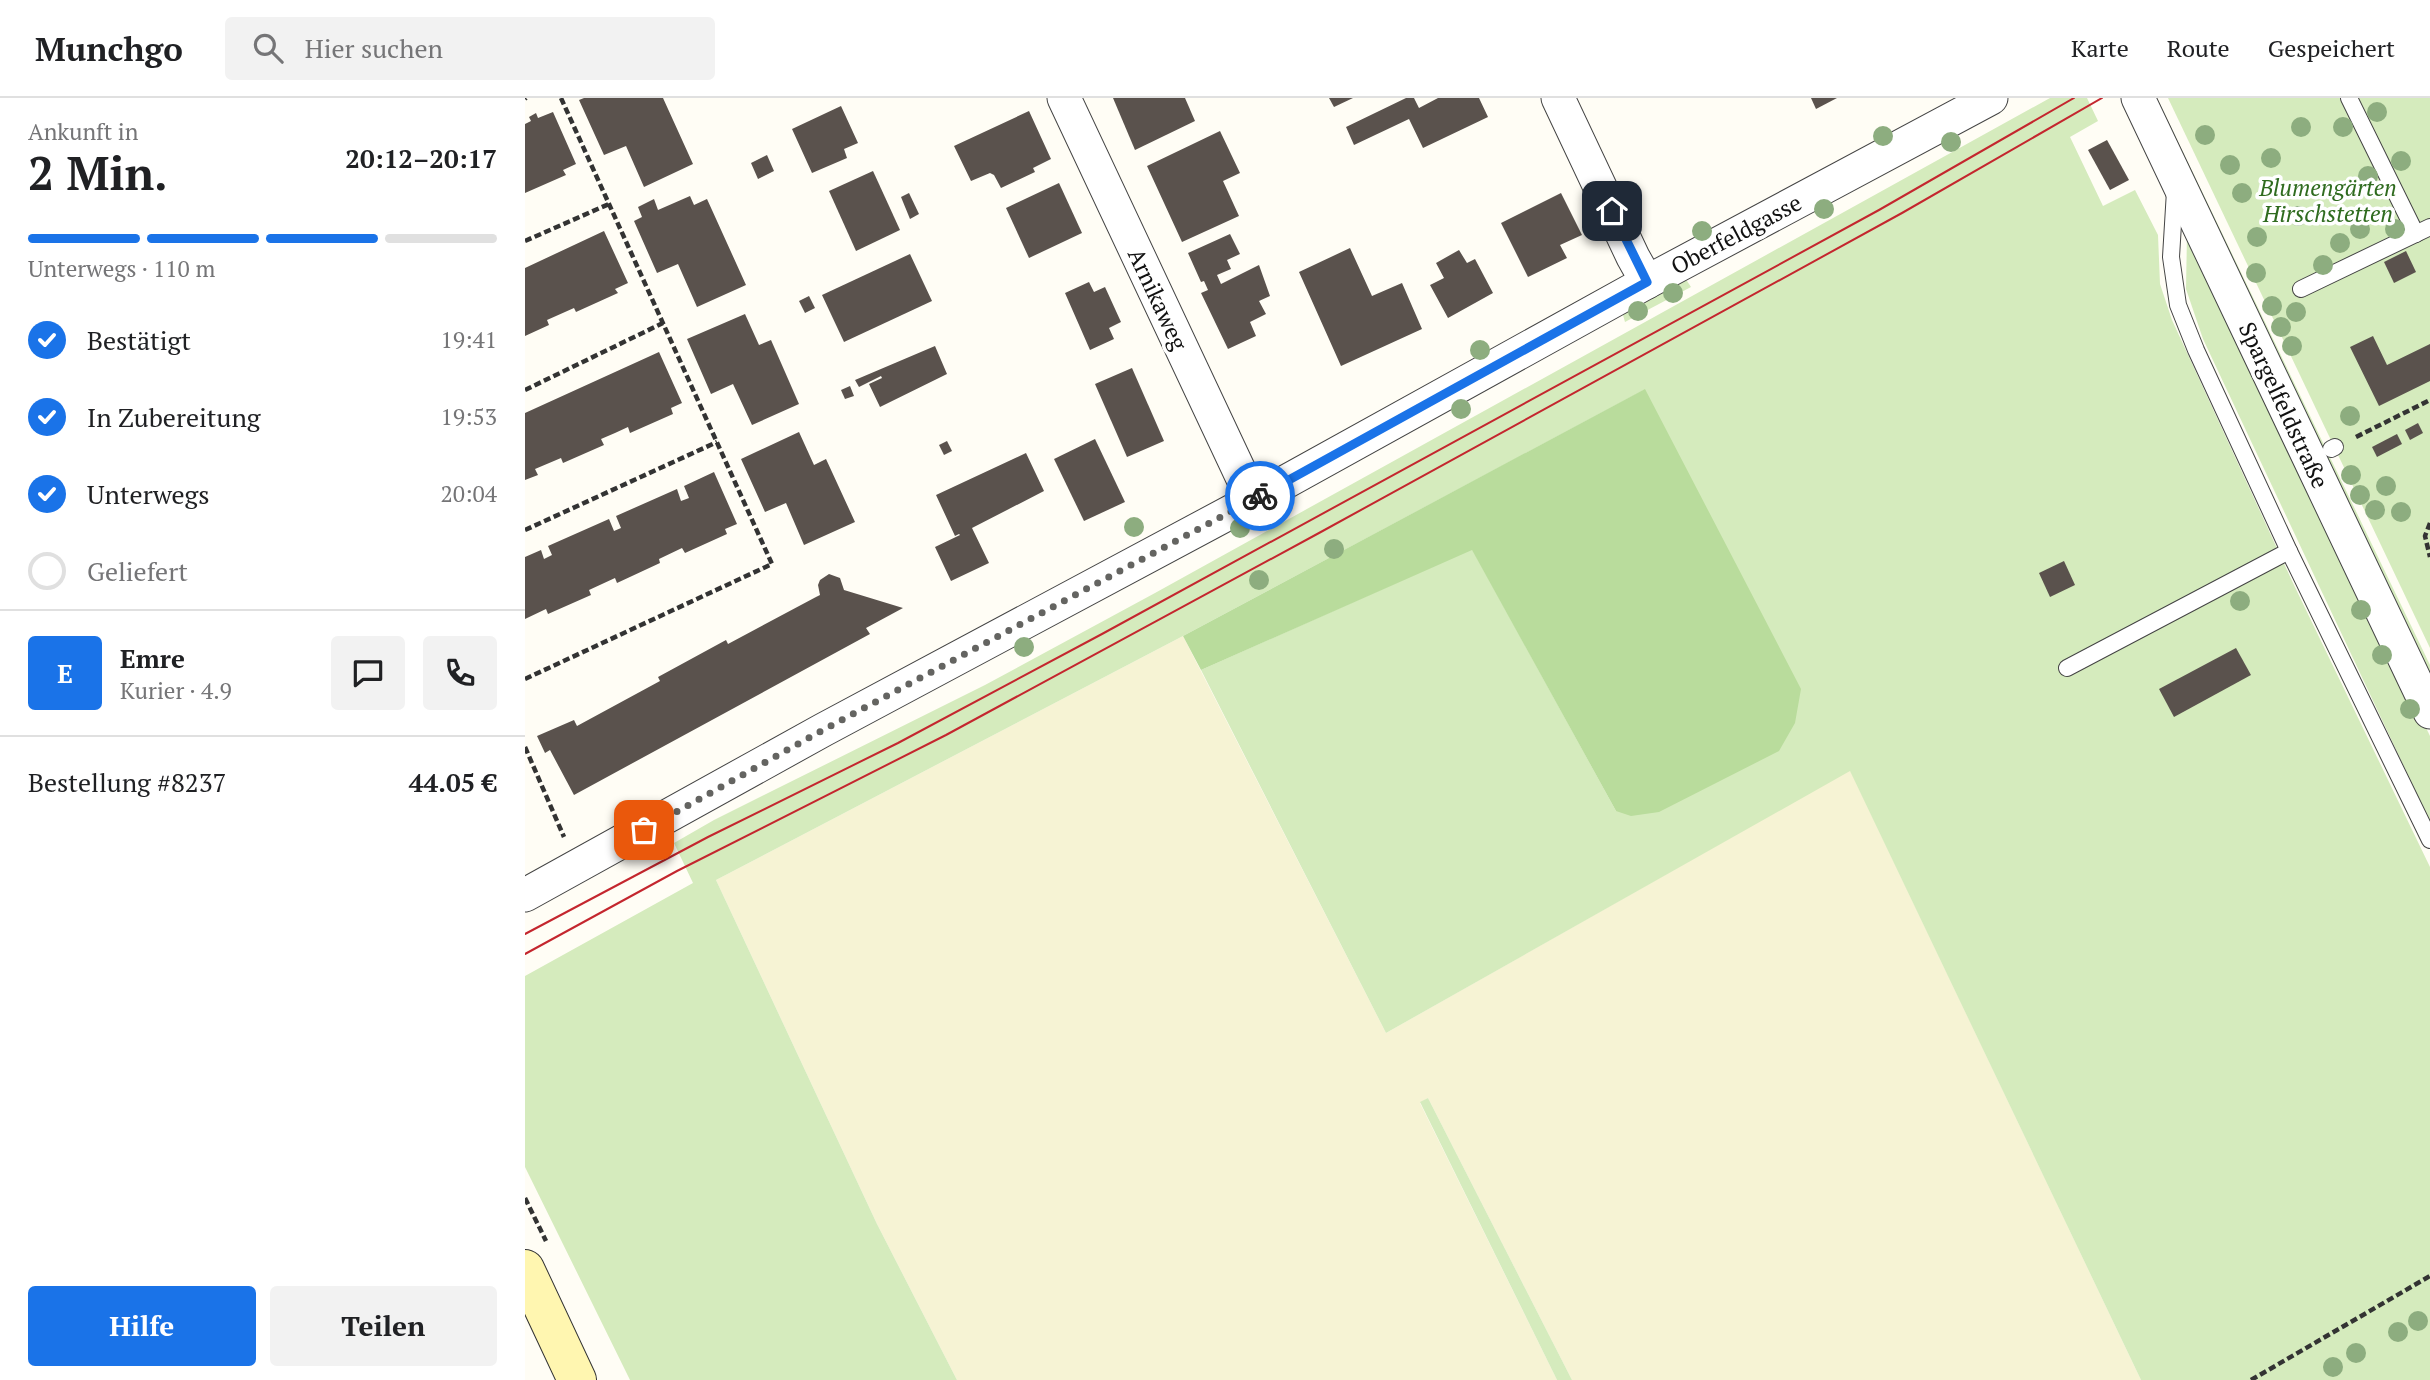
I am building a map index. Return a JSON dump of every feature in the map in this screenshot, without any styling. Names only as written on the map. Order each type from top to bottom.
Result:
[{"type":"street","name":"Arnikaweg","points":[[1065,98],[1253,500]]},
{"type":"street","points":[[1558,98],[1647,282]]},
{"type":"street","name":"Oberfeldgasse","points":[[525,895],[835,723],[1253,500],[1647,282],[1991,98]]},
{"type":"street","name":"Spargelfeldstraße","points":[[2138,98],[2430,712]]},
{"type":"street","points":[[525,1269],[577,1380]]},
{"type":"lane","points":[[2301,289],[2423,230],[2349,98]]},
{"type":"lane","points":[[2176,178],[2171,257],[2178,306],[2289,551],[2430,840]]},
{"type":"lane","points":[[2067,668],[2289,551]]},
{"type":"path","points":[[525,679],[772,564],[561,98]]},
{"type":"path","points":[[525,242],[609,204]]},
{"type":"path","points":[[525,390],[663,323]]},
{"type":"path","points":[[2333,448],[2430,400]]},
{"type":"path","points":[[525,530],[717,442]]},
{"type":"path","points":[[2430,523],[2425,536],[2430,557]]},
{"type":"path","points":[[525,747],[576,867]]},
{"type":"path","points":[[2251,1380],[2430,1276]]},
{"type":"shaded area","points":[[1183,636],[1386,1033],[1850,770],[2141,1380],[1572,1380],[1428,1098],[1420,1103],[1557,1380],[957,1380],[877,1224],[716,880]]},
{"type":"green space","points":[[2050,98],[2087,98],[2098,121],[2070,137],[2103,206],[2135,190],[2158,235],[2160,284],[2172,320],[2293,583],[2430,867],[2430,1380],[2141,1380],[1850,771],[1386,1033],[1201,670],[1472,549],[1616,811],[1644,390],[1183,636],[716,880],[877,1224],[957,1380],[630,1380],[525,1167],[525,976],[693,883],[674,843],[714,820],[985,685],[1155,593]]},
{"type":"green space","points":[[2148,98],[2157,98],[2430,665],[2430,686]]},
{"type":"green space","name":"Blumengärten Hirschstetten","points":[[2168,98],[2430,98],[2430,648]]},
{"type":"green space","points":[[2187,234],[2430,736],[2430,822],[2203,339],[2186,289]]},
{"type":"green space","points":[[1684,281],[1691,287],[1625,322],[1623,315],[1626,312]]},
{"type":"green space","points":[[1645,389],[1801,689],[1795,723],[1779,751],[1659,812],[1631,816],[1616,811],[1472,550],[1201,670],[1183,636]]},
{"type":"green space","points":[[1428,1098],[1572,1380],[1557,1380],[1420,1102]]},
{"type":"building","points":[[663,98],[693,164],[644,187],[626,146],[604,155],[579,100]]},
{"type":"building","points":[[1113,98],[1185,98],[1195,121],[1135,150]]},
{"type":"building","points":[[1329,98],[1353,98],[1334,107]]},
{"type":"building","points":[[1406,98],[1414,98],[1419,108],[1438,98],[1479,98],[1488,117],[1423,148],[1409,119],[1354,145],[1346,127]]},
{"type":"building","points":[[1811,98],[1837,98],[1816,109]]},
{"type":"building","points":[[841,106],[858,143],[844,149],[847,158],[812,173],[792,129]]},
{"type":"building","points":[[1029,111],[1051,159],[1033,168],[1035,172],[1001,188],[990,173],[971,181],[954,146]]},
{"type":"building","points":[[553,112],[576,164],[563,170],[566,175],[525,193],[525,124],[531,121],[529,117],[536,113],[538,118]]},
{"type":"building","points":[[1220,131],[1240,173],[1223,181],[1239,216],[1182,242],[1147,166]]},
{"type":"building","points":[[2107,140],[2129,180],[2110,190],[2088,150]]},
{"type":"building","points":[[767,155],[774,171],[758,179],[751,163]]},
{"type":"building","points":[[873,171],[900,230],[856,251],[829,191]]},
{"type":"building","points":[[1059,183],[1082,233],[1029,258],[1006,208]]},
{"type":"building","points":[[909,193],[919,214],[910,219],[901,197]]},
{"type":"building","points":[[1561,193],[1582,235],[1560,245],[1567,258],[1528,277],[1501,223]]},
{"type":"building","points":[[690,196],[694,205],[707,199],[746,285],[697,307],[678,264],[657,273],[634,221],[642,217],[638,207],[654,199],[658,210]]},
{"type":"building","points":[[604,231],[628,283],[615,289],[618,293],[576,312],[574,308],[547,320],[549,325],[525,336],[525,268]]},
{"type":"building","points":[[1230,234],[1240,254],[1227,260],[1231,269],[1217,275],[1221,284],[1259,265],[1270,296],[1259,301],[1266,314],[1250,322],[1256,336],[1228,349],[1201,293],[1208,290],[1204,281],[1201,282],[1188,253]]},
{"type":"building","points":[[1350,248],[1372,296],[1402,283],[1422,329],[1341,366],[1299,272]]},
{"type":"building","points":[[1459,250],[1467,263],[1475,259],[1493,293],[1448,318],[1430,285],[1444,278],[1436,263]]},
{"type":"building","points":[[2406,251],[2416,272],[2394,283],[2384,262]]},
{"type":"building","points":[[910,254],[932,301],[844,342],[822,295]]},
{"type":"building","points":[[1089,282],[1094,292],[1105,287],[1121,322],[1109,328],[1114,339],[1090,350],[1065,293]]},
{"type":"building","points":[[809,296],[815,308],[805,313],[799,301]]},
{"type":"building","points":[[745,314],[759,345],[771,340],[799,404],[752,425],[733,384],[711,394],[687,339]]},
{"type":"building","points":[[2373,336],[2387,365],[2430,344],[2430,381],[2379,406],[2350,347]]},
{"type":"building","points":[[935,346],[947,374],[880,407],[869,384],[882,378],[881,376],[859,387],[855,380]]},
{"type":"building","points":[[659,352],[682,403],[671,408],[673,414],[630,433],[628,427],[601,439],[604,445],[563,463],[561,458],[535,469],[538,475],[525,480],[525,413]]},
{"type":"building","points":[[1132,368],[1164,441],[1127,457],[1095,384]]},
{"type":"building","points":[[850,386],[854,396],[845,399],[841,390]]},
{"type":"building","points":[[2418,423],[2423,433],[2410,440],[2405,430]]},
{"type":"building","points":[[799,432],[814,465],[826,459],[855,522],[804,545],[786,503],[765,512],[741,459]]},
{"type":"building","points":[[2397,434],[2402,444],[2377,457],[2372,447]]},
{"type":"building","points":[[1095,439],[1125,502],[1084,521],[1054,459]]},
{"type":"building","points":[[947,441],[952,451],[944,455],[939,445]]},
{"type":"building","points":[[1026,453],[1044,491],[972,528],[989,563],[951,581],[935,547],[960,535],[955,536],[936,495]]},
{"type":"building","points":[[714,472],[737,524],[725,529],[727,534],[685,553],[682,548],[659,559],[660,563],[617,583],[615,578],[589,590],[591,595],[548,614],[546,609],[525,619],[525,557],[541,550],[544,559],[552,555],[548,546],[609,519],[614,531],[621,528],[616,516],[677,489],[681,501],[689,498],[684,486]]},
{"type":"building","points":[[2064,561],[2075,585],[2050,597],[2039,573]]},
{"type":"building","points":[[829,574],[840,578],[844,590],[903,608],[866,628],[870,634],[574,795],[550,750],[545,753],[537,736],[574,720],[577,726],[660,681],[658,677],[726,640],[728,644],[820,595],[820,580]]},
{"type":"building","points":[[2236,648],[2251,675],[2174,717],[2159,689]]},
{"type":"tram line","points":[[525,934],[708,837],[898,743],[1102,634],[1879,210],[2074,98]]},
{"type":"tram line","points":[[525,954],[677,871],[946,735],[1319,533],[1902,213],[2102,98]]},
{"type":"way so far","points":[[644,830],[823,730],[1260,496]]},
{"type":"route","points":[[1260,496],[1647,282],[1612,211]]}]
